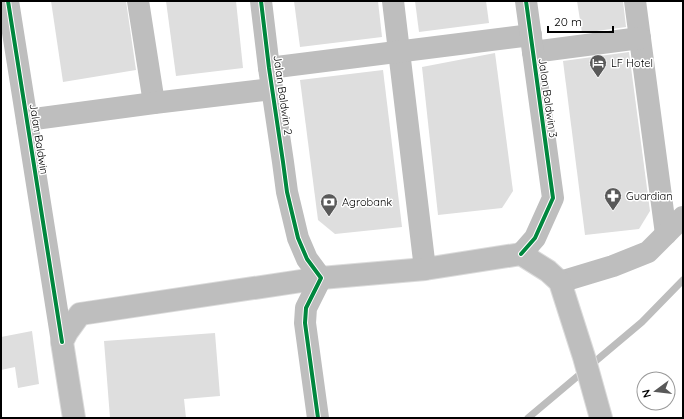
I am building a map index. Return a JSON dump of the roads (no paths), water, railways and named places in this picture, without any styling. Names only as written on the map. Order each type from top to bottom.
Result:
[{"type":"main road","name":"Jalan Baldwin","points":[[8,1],[62,342]]},
{"type":"main road","points":[[138,1],[154,103]]},
{"type":"main road","name":"Jalan Baldwin 2","points":[[261,1],[286,192],[298,238],[307,259],[321,278]]},
{"type":"main road","points":[[393,1],[424,269]]},
{"type":"main road","name":"Jalan Baldwin 3","points":[[521,254],[535,238],[553,198],[526,1]]},
{"type":"main road","points":[[635,1],[666,234]]},
{"type":"main road","points":[[27,120],[154,103],[400,52],[640,38]]},
{"type":"main road","points":[[554,277],[613,266],[648,252],[683,217]]},
{"type":"main road","points":[[74,418],[62,342],[67,332],[80,314],[321,278],[424,269],[521,254],[554,277],[584,357],[601,418]]},
{"type":"main road","points":[[318,418],[304,323],[306,308],[321,278]]},
{"type":"main road","points":[[52,279],[65,302],[80,314]]},
{"type":"waterway","points":[[528,418],[642,322],[683,280]]},
{"type":"place","name":"LF Hotel","points":[[598,78]]},
{"type":"place","name":"Guardian","points":[[613,211]]},
{"type":"place","name":"Agrobank","points":[[329,217]]}]
